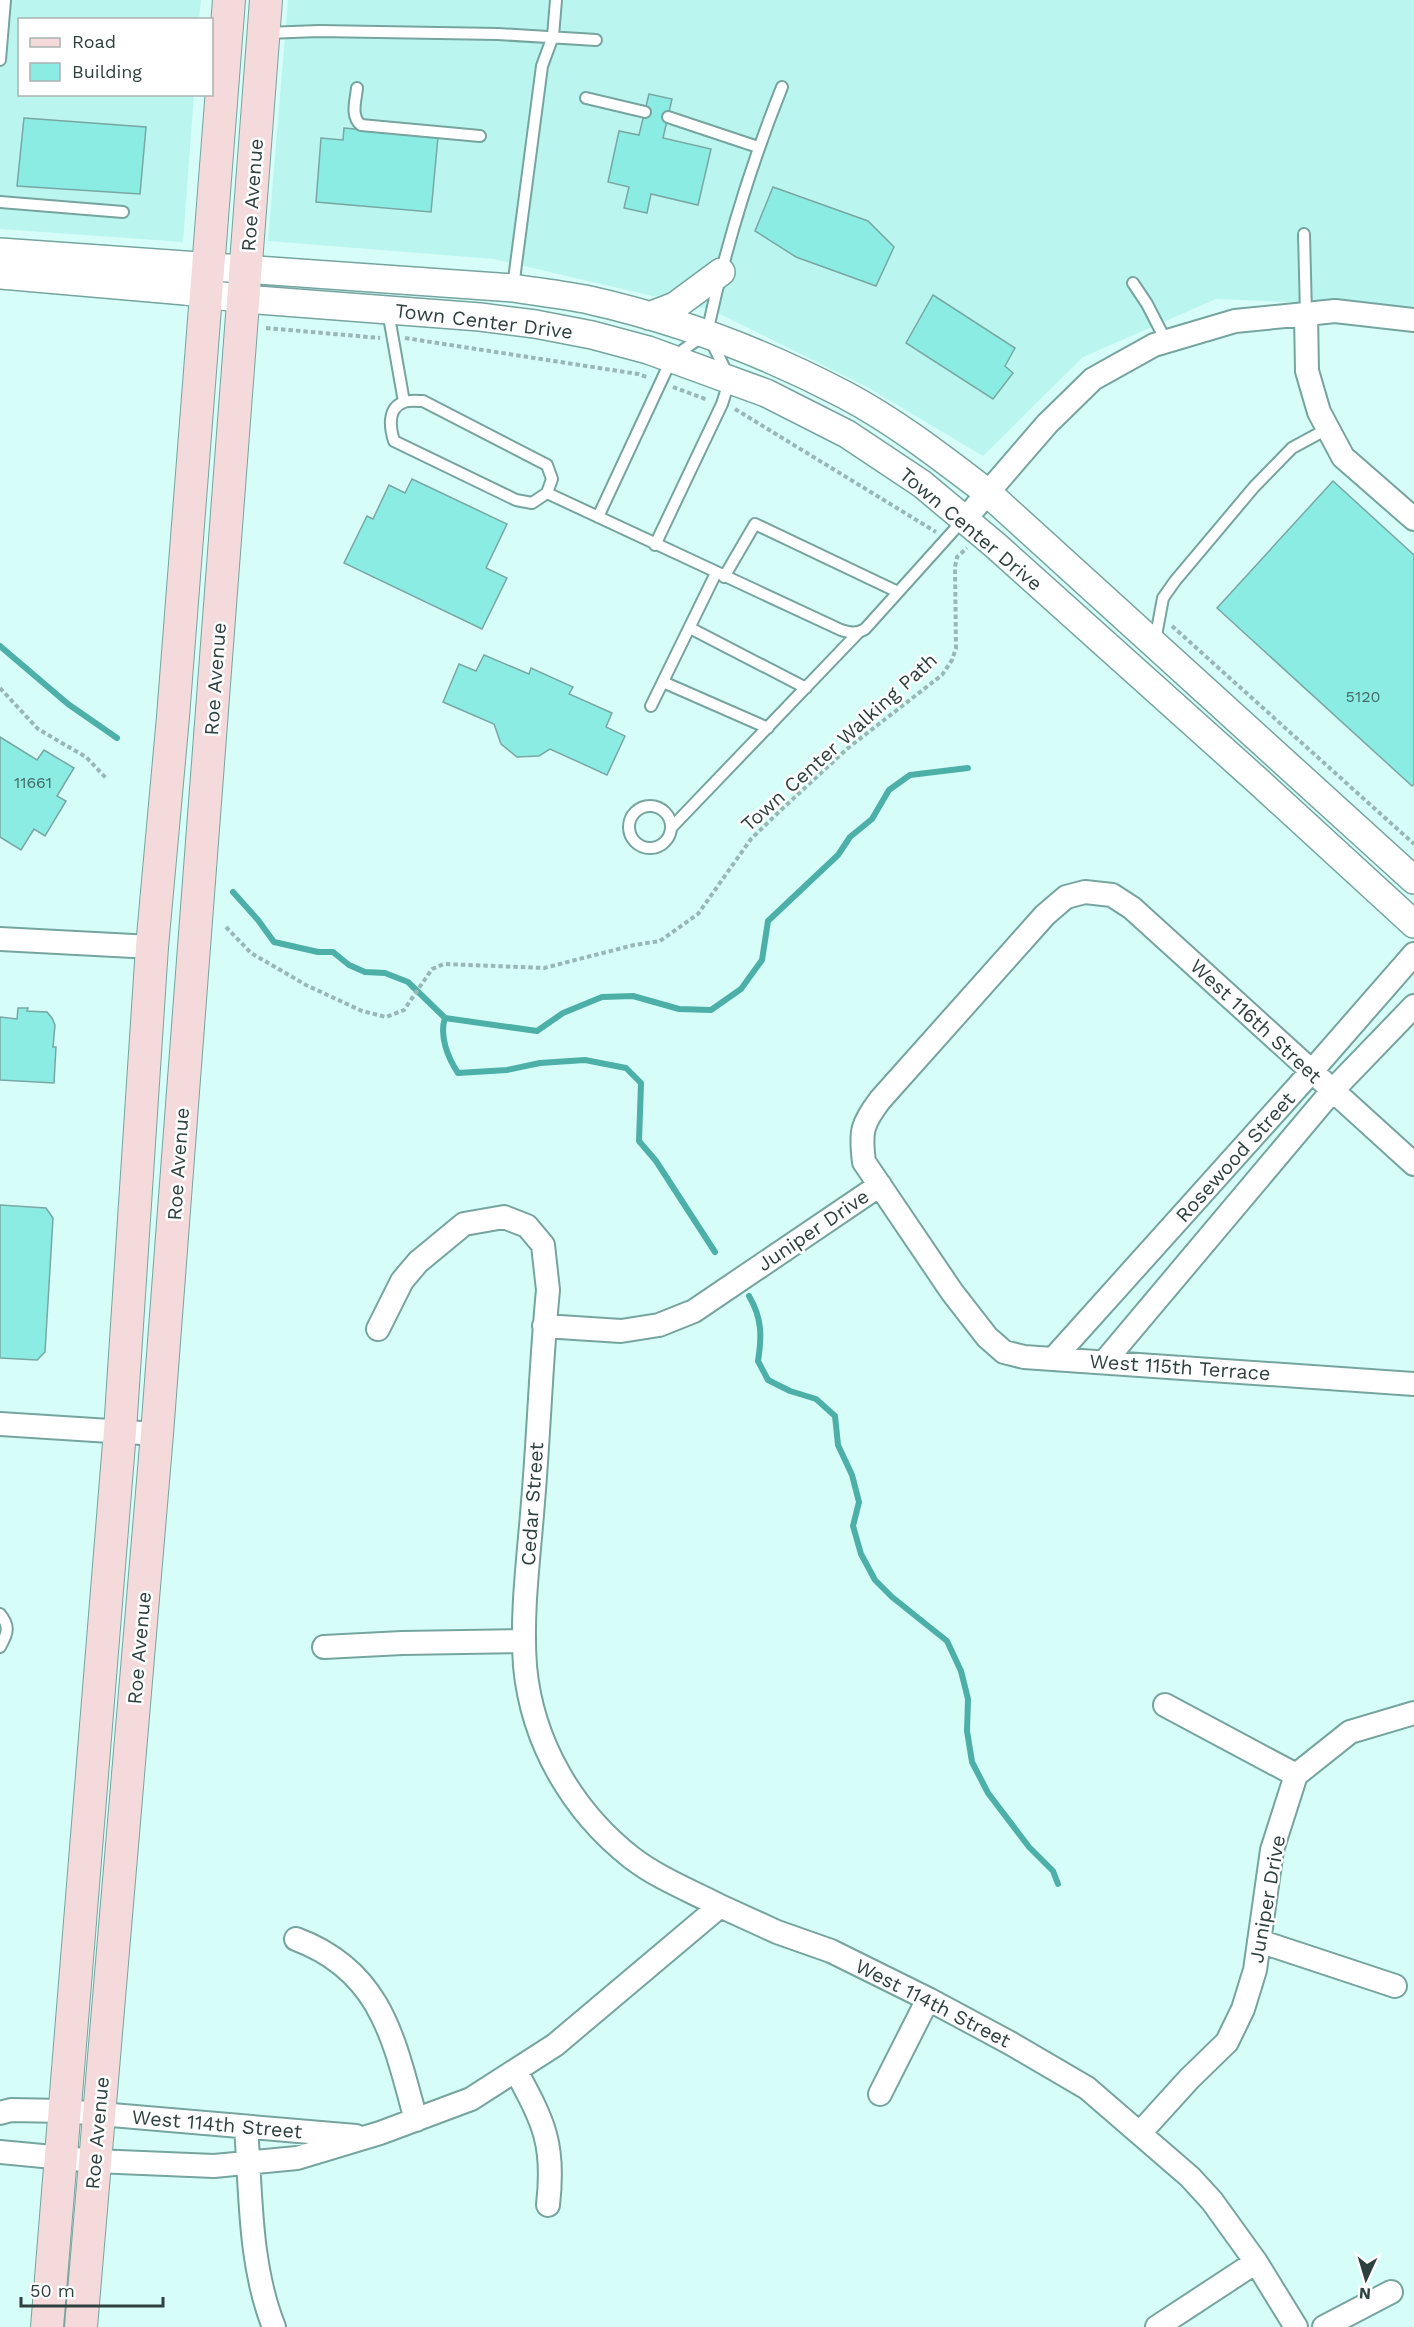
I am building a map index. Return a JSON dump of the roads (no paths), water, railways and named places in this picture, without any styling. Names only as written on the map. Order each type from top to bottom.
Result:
[{"type":"main road","name":"Roe Avenue","points":[[47,2327],[120,1431],[152,947],[173,717],[229,0]]},
{"type":"main road","name":"Roe Avenue","points":[[81,2327],[158,1434],[266,0]]},
{"type":"main road","points":[[152,947],[167,964],[189,1021]]},
{"type":"street","name":"Town Center Drive","points":[[0,252],[207,279],[244,299],[535,324],[592,335],[672,358],[766,393],[847,434],[922,484],[956,529],[1249,773],[1414,924]]},
{"type":"street","name":"Town Center Drive","points":[[0,275],[207,279],[247,268],[513,288],[588,300],[649,316],[707,333],[788,367],[846,396],[920,441],[988,493],[1414,880]]},
{"type":"street","points":[[649,316],[675,306],[721,272]]},
{"type":"street","points":[[956,529],[1047,424],[1093,379],[1154,345],[1235,321],[1335,311],[1414,320]]},
{"type":"street","points":[[1306,314],[1307,371],[1319,412],[1327,429],[1343,457],[1414,519]]},
{"type":"street","name":"West 116th Street","points":[[1091,893],[1112,895],[1132,908],[1414,1164]]},
{"type":"street","name":"Juniper Drive","points":[[544,1326],[621,1331],[659,1325],[694,1311],[880,1185],[864,1162],[861,1140],[866,1119],[880,1100],[1045,915],[1066,897],[1091,893]]},
{"type":"street","points":[[0,939],[152,947]]},
{"type":"street","name":"Rosewood Street","points":[[1054,1358],[1414,954]]},
{"type":"street","name":"Rosewood Street","points":[[1105,1361],[1332,1091],[1414,1006]]},
{"type":"street","points":[[1226,1167],[1251,1186]]},
{"type":"street","name":"West 115th Terrace","points":[[880,1185],[965,1309],[987,1337],[1005,1352],[1024,1357],[1414,1384]]},
{"type":"street","name":"Cedar Street","points":[[378,1329],[402,1281],[418,1262],[464,1224],[504,1217],[527,1226],[543,1245],[548,1290],[524,1641],[529,1689],[537,1726],[564,1784],[607,1837],[653,1872],[720,1906]]},
{"type":"street","points":[[1160,1240],[1186,1264]]},
{"type":"street","points":[[0,1425],[158,1434]]},
{"type":"street","points":[[324,1647],[524,1641]]},
{"type":"street","points":[[1165,1705],[1296,1776],[1350,1732],[1414,1713]]},
{"type":"street","name":"Juniper Drive","points":[[1140,2133],[1189,2079],[1227,2042],[1246,1999],[1255,1970],[1272,1850],[1296,1776]]},
{"type":"street","name":"West 114th Street","points":[[0,2152],[95,2161],[214,2166],[297,2158],[416,2120],[471,2099],[555,2045],[720,1906],[777,1932],[831,1951],[928,1999],[1087,2088],[1190,2177],[1212,2201],[1256,2262],[1296,2327]]},
{"type":"street","points":[[296,1939],[327,1953],[344,1965],[363,1984],[378,2007],[394,2043],[416,2120]]},
{"type":"street","points":[[1259,1941],[1395,1986]]},
{"type":"street","points":[[880,2094],[928,1999]]},
{"type":"street","points":[[516,2071],[545,2129],[549,2150],[548,2205]]},
{"type":"street","name":"West 114th Street","points":[[0,2113],[11,2110],[65,2111],[363,2137]]},
{"type":"street","points":[[246,2127],[255,2240],[261,2281],[274,2327]]},
{"type":"street","points":[[1157,2327],[1256,2262]]},
{"type":"street","points":[[1324,2327],[1391,2292]]},
{"type":"lane","points":[[0,60],[5,0]]},
{"type":"lane","points":[[513,288],[542,66],[553,36],[556,0]]},
{"type":"lane","points":[[263,34],[320,31],[553,36],[596,40]]},
{"type":"lane","points":[[655,545],[722,404],[730,379],[707,333],[721,272],[758,147],[782,87]]},
{"type":"lane","points":[[357,88],[354,111],[356,121],[361,125],[480,136]]},
{"type":"lane","points":[[586,98],[645,112]]},
{"type":"lane","points":[[668,117],[758,147]]},
{"type":"lane","points":[[0,202],[123,212]]},
{"type":"lane","points":[[1304,234],[1306,314]]},
{"type":"lane","points":[[1133,283],[1166,341]]},
{"type":"lane","points":[[388,310],[404,402]]},
{"type":"lane","points":[[598,517],[672,358],[707,333]]},
{"type":"lane","points":[[423,401],[547,465],[552,479],[547,493],[532,503],[516,500],[394,441],[390,426],[394,409],[404,402],[423,401]]},
{"type":"lane","points":[[1155,644],[1164,598],[1175,581],[1254,487],[1292,448],[1327,429]]},
{"type":"lane","points":[[547,493],[841,630],[858,633]]},
{"type":"lane","points":[[651,706],[690,628],[720,575],[755,524],[898,592]]},
{"type":"lane","points":[[671,828],[858,633],[866,629],[956,529]]},
{"type":"lane","points":[[690,628],[806,688]]},
{"type":"lane","points":[[663,682],[768,729]]},
{"type":"lane","points":[[0,1614],[8,1624],[7,1635],[0,1647]]},
{"type":"waterway","points":[[0,646],[68,704],[117,738]]},
{"type":"waterway","points":[[233,892],[274,942],[318,952],[333,952],[349,965],[365,972],[385,973],[408,982],[445,1018],[537,1031],[563,1013],[602,997],[633,996],[679,1009],[711,1010],[741,989],[762,960],[768,921],[838,855],[850,837],[872,819],[889,790],[910,775],[968,768]]},
{"type":"waterway","points":[[445,1018],[444,1039],[451,1061],[458,1073],[507,1070],[540,1063],[585,1060],[626,1068],[641,1083],[639,1141],[656,1161],[715,1252]]},
{"type":"waterway","points":[[749,1296],[760,1327],[758,1361],[768,1380],[790,1391],[816,1399],[835,1416],[838,1445],[852,1475],[859,1502],[853,1526],[861,1554],[875,1580],[892,1597],[947,1641],[961,1671],[968,1699],[967,1731],[972,1762],[988,1793],[1029,1847],[1053,1871],[1058,1884]]}]
